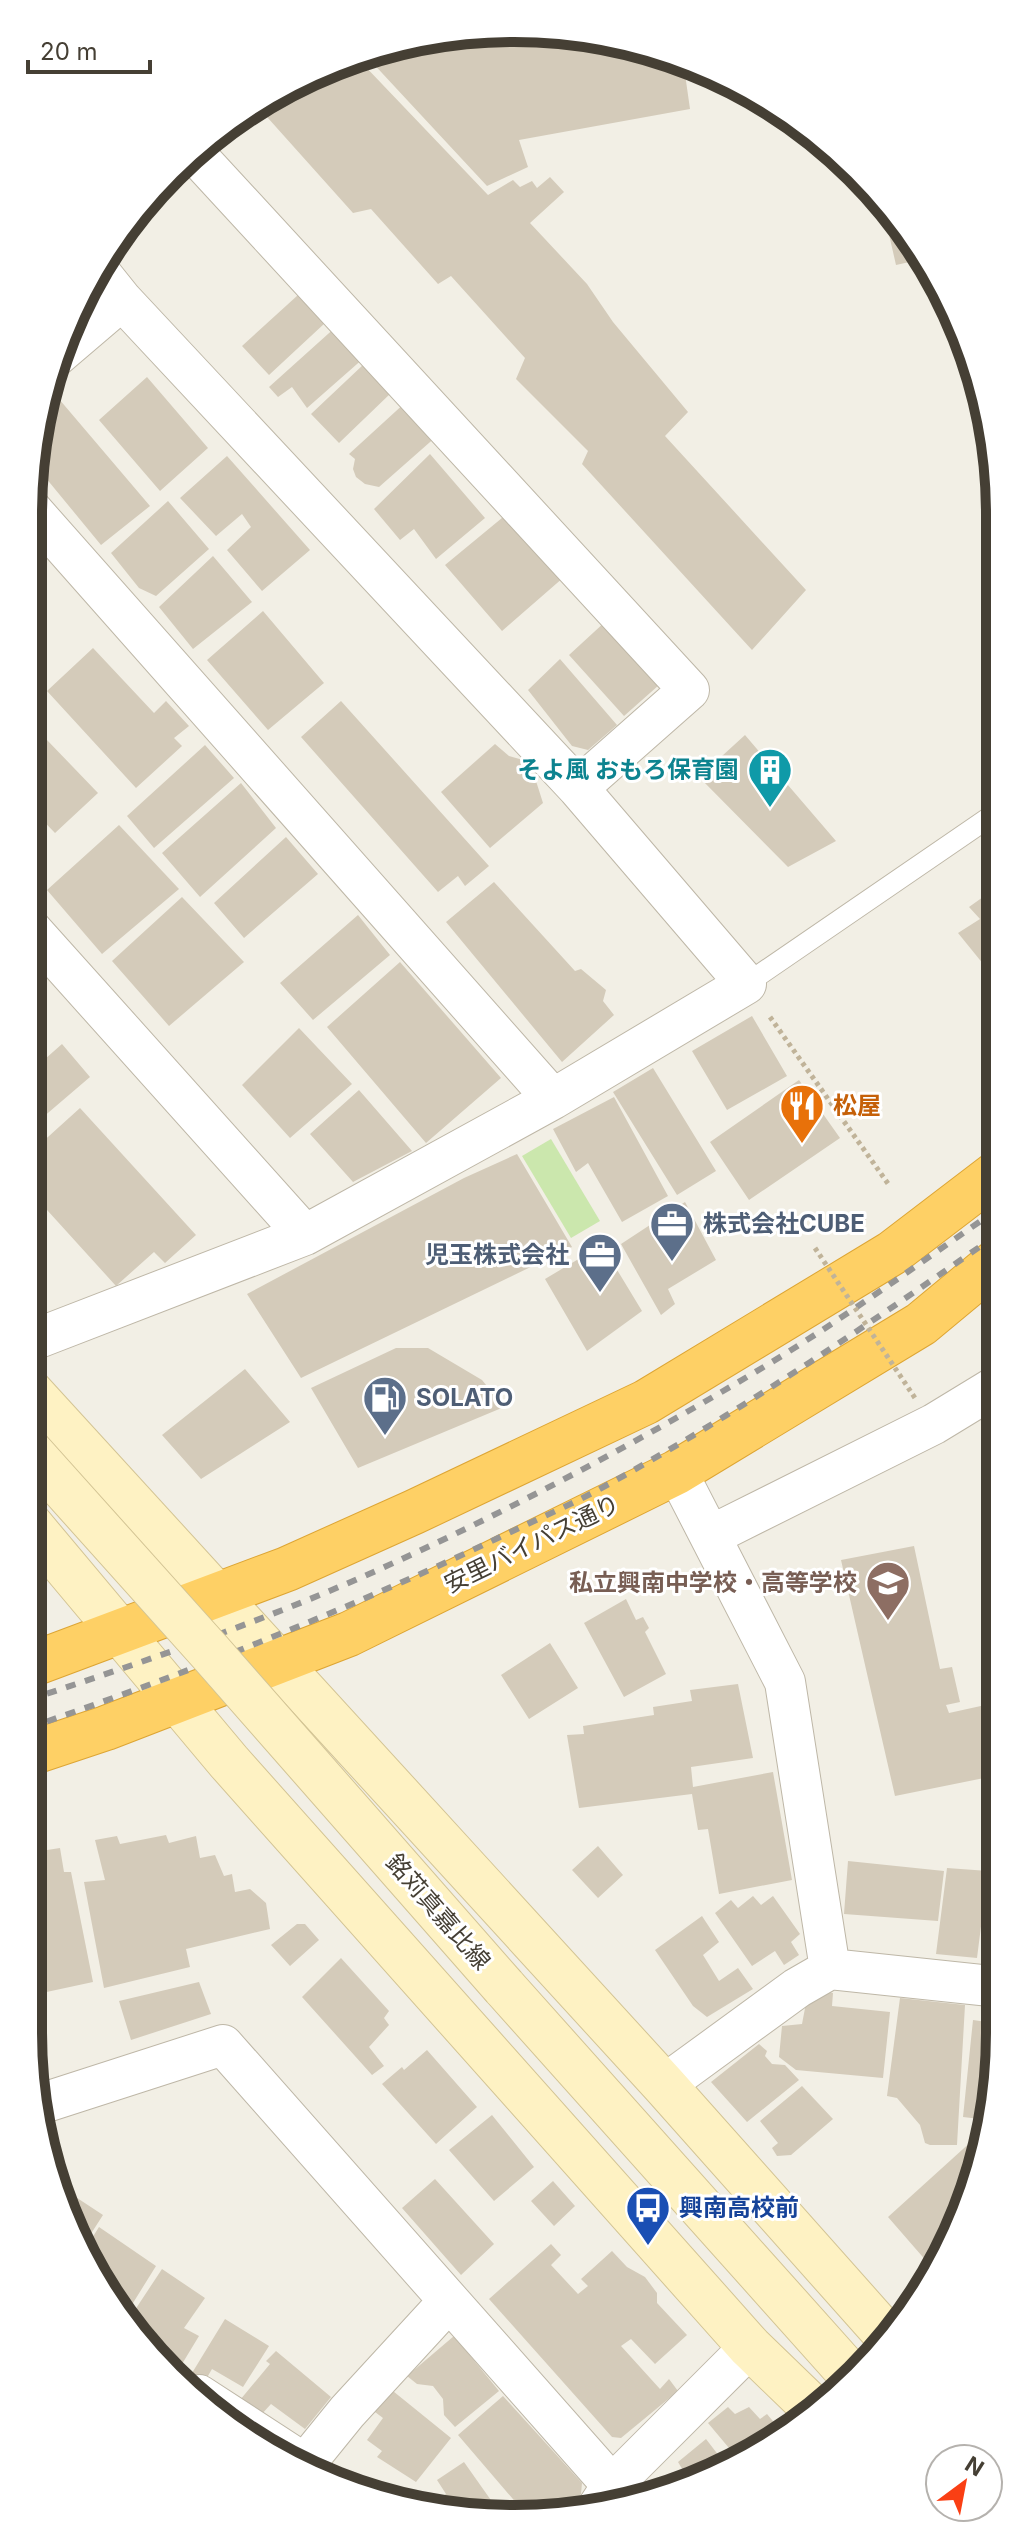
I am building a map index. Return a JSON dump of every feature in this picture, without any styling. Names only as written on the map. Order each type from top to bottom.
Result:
[{"type":"highway","points":[[42,1661],[287,1569],[646,1402],[892,1253],[986,1181]]},
{"type":"highway","name":"安里バイパス通り","points":[[42,1749],[179,1701],[362,1628],[677,1472],[921,1324],[986,1270]]},
{"type":"street","points":[[201,161],[689,690],[578,788]]},
{"type":"street","points":[[42,1337],[305,1235],[553,1099],[746,984],[578,788],[112,288],[82,324]]},
{"type":"street","points":[[42,522],[553,1099]]},
{"type":"street","points":[[42,942],[305,1235]]},
{"type":"street","points":[[710,1536],[934,1424],[986,1392]]},
{"type":"street","points":[[42,1404],[664,2085],[881,2329]]},
{"type":"street","name":"銘苅真嘉比線","points":[[42,1465],[846,2369]]},
{"type":"street","points":[[677,1472],[785,1682],[830,1969]]},
{"type":"street","points":[[42,1539],[229,1762],[750,2347],[807,2402]]},
{"type":"street","points":[[664,2085],[797,1988],[830,1969],[986,1986]]},
{"type":"street","points":[[47,2102],[223,2045],[449,2301],[609,2495]]},
{"type":"street","points":[[310,2458],[347,2412],[449,2301]]},
{"type":"street","points":[[617,2493],[750,2347]]},
{"type":"lane","points":[[746,984],[986,820]]},
{"type":"path","points":[[746,984],[889,1185]]},
{"type":"path","points":[[815,1248],[917,1401]]},
{"type":"green space","points":[[551,1139],[600,1221],[571,1238],[522,1156]]},
{"type":"building","points":[[545,43],[606,51],[685,74],[690,109],[519,140],[528,167],[487,186],[373,64],[452,46]]},
{"type":"building","points":[[365,66],[488,195],[513,180],[520,187],[532,181],[537,188],[550,177],[564,192],[530,223],[587,284],[613,322],[688,412],[665,436],[806,590],[752,650],[582,464],[588,451],[516,379],[525,358],[451,276],[438,284],[371,209],[353,213],[264,114],[305,91]]},
{"type":"building","points":[[194,167],[198,171],[155,208]]},
{"type":"building","points":[[887,226],[912,261],[896,265]]},
{"type":"building","points":[[298,295],[325,323],[269,375],[242,346]]},
{"type":"building","points":[[338,325],[365,357],[307,408],[292,387],[278,397],[269,387]]},
{"type":"building","points":[[364,364],[391,393],[339,443],[311,414]]},
{"type":"building","points":[[147,377],[208,448],[160,491],[99,420]]},
{"type":"building","points":[[59,399],[150,506],[101,545],[44,475],[56,402]]},
{"type":"building","points":[[407,401],[438,435],[379,487],[365,484],[356,477],[353,469],[355,459],[349,454]]},
{"type":"building","points":[[430,454],[485,518],[436,559],[414,529],[400,540],[374,509]]},
{"type":"building","points":[[227,456],[310,550],[262,591],[227,550],[251,527],[242,514],[216,536],[180,498]]},
{"type":"building","points":[[168,501],[209,549],[156,596],[139,588],[111,553]]},
{"type":"building","points":[[508,513],[564,577],[502,631],[445,565]]},
{"type":"building","points":[[213,556],[252,602],[193,649],[159,607]]},
{"type":"building","points":[[263,611],[324,683],[268,730],[207,660]]},
{"type":"building","points":[[606,621],[659,685],[624,716],[569,655]]},
{"type":"building","points":[[93,648],[154,713],[166,701],[189,726],[174,738],[182,746],[136,788],[47,691]]},
{"type":"building","points":[[560,659],[617,725],[588,750],[572,746],[528,690]]},
{"type":"building","points":[[341,701],[489,866],[465,886],[458,876],[438,892],[301,737]]},
{"type":"building","name":"そよ風 おもろ保育園","points":[[745,735],[836,841],[788,867],[699,777]]},
{"type":"building","points":[[47,740],[98,793],[55,833],[42,820],[42,745]]},
{"type":"building","points":[[495,744],[509,756],[523,760],[536,781],[543,803],[490,848],[441,792]]},
{"type":"building","points":[[205,745],[234,778],[154,848],[127,816]]},
{"type":"building","points":[[241,783],[276,828],[200,897],[162,853]]},
{"type":"building","points":[[119,825],[179,889],[102,954],[47,890]]},
{"type":"building","points":[[286,837],[318,874],[244,938],[214,903]]},
{"type":"building","points":[[494,882],[575,971],[581,969],[606,990],[603,1001],[614,1015],[562,1062],[446,922]]},
{"type":"building","points":[[986,895],[986,967],[958,933],[980,919],[969,907]]},
{"type":"building","points":[[182,897],[244,962],[169,1026],[112,961]]},
{"type":"building","points":[[358,915],[390,955],[313,1020],[280,983]]},
{"type":"building","points":[[400,962],[501,1078],[426,1143],[327,1027]]},
{"type":"building","points":[[752,1016],[787,1076],[727,1110],[692,1051]]},
{"type":"building","points":[[299,1028],[352,1084],[290,1138],[242,1085]]},
{"type":"building","points":[[62,1044],[90,1077],[42,1118],[42,1062]]},
{"type":"building","points":[[653,1068],[716,1171],[677,1195],[613,1092]]},
{"type":"building","points":[[799,1080],[840,1138],[749,1200],[710,1142]]},
{"type":"building","points":[[359,1090],[412,1151],[353,1182],[310,1134]]},
{"type":"building","points":[[614,1097],[668,1196],[622,1222],[588,1163],[576,1172],[553,1129]]},
{"type":"building","points":[[80,1108],[196,1235],[165,1263],[154,1252],[116,1286],[42,1204],[42,1142]]},
{"type":"building","points":[[517,1154],[572,1247],[301,1378],[247,1294],[464,1178]]},
{"type":"building","points":[[685,1202],[716,1260],[668,1289],[675,1304],[661,1315],[621,1244]]},
{"type":"building","points":[[602,1245],[642,1311],[587,1351],[545,1279]]},
{"type":"building","name":"SOLATO","points":[[396,1348],[428,1348],[482,1380],[504,1407],[358,1468],[311,1388]]},
{"type":"building","points":[[245,1369],[290,1422],[201,1479],[162,1435]]},
{"type":"building","points":[[914,1546],[940,1669],[952,1667],[960,1702],[946,1705],[949,1713],[986,1705],[986,1778],[895,1796],[841,1560]]},
{"type":"building","points":[[626,1599],[636,1620],[643,1617],[649,1628],[645,1632],[666,1674],[624,1697],[584,1623]]},
{"type":"building","points":[[550,1643],[578,1688],[529,1719],[501,1675]]},
{"type":"building","points":[[738,1684],[753,1758],[691,1767],[693,1787],[773,1772],[792,1880],[719,1894],[708,1829],[698,1830],[692,1794],[579,1808],[567,1735],[584,1734],[583,1726],[654,1715],[653,1707],[692,1701],[690,1690]]},
{"type":"building","points":[[166,1835],[169,1843],[196,1836],[200,1858],[215,1855],[224,1876],[232,1874],[235,1892],[250,1889],[266,1903],[270,1929],[186,1949],[190,1967],[104,1988],[84,1882],[105,1880],[95,1840],[117,1836],[120,1844]]},
{"type":"building","points":[[598,1846],[623,1875],[598,1898],[572,1870]]},
{"type":"building","points":[[60,1848],[64,1872],[71,1872],[93,1982],[42,1993],[42,1851]]},
{"type":"building","points":[[848,1861],[944,1871],[938,1921],[844,1914]]},
{"type":"building","points":[[947,1868],[986,1871],[977,1958],[936,1954]]},
{"type":"building","points":[[753,1896],[761,1905],[773,1896],[800,1934],[791,1942],[799,1955],[784,1965],[775,1951],[752,1966],[715,1913],[731,1900],[738,1908]]},
{"type":"building","points":[[702,1916],[719,1942],[703,1955],[719,1981],[738,1968],[753,1989],[707,2017],[693,2006],[655,1950]]},
{"type":"building","points":[[297,1924],[305,1924],[319,1940],[290,1966],[271,1945]]},
{"type":"building","points":[[341,1958],[389,2011],[384,2018],[389,2025],[369,2047],[384,2066],[372,2075],[302,1997]]},
{"type":"building","points":[[199,1982],[211,2014],[131,2040],[119,2001]]},
{"type":"building","points":[[822,1991],[833,1993],[832,2006],[890,2012],[883,2078],[796,2070],[779,2057],[782,2026],[802,2024],[806,2003]]},
{"type":"building","points":[[900,1998],[965,2005],[957,2145],[925,2143],[920,2125],[897,2098],[887,2096]]},
{"type":"building","points":[[973,2020],[986,2022],[985,2064],[978,2119],[963,2117]]},
{"type":"building","points":[[759,2044],[767,2051],[765,2056],[772,2064],[785,2065],[799,2080],[747,2122],[711,2082]]},
{"type":"building","points":[[427,2050],[477,2107],[436,2144],[382,2084]]},
{"type":"building","points":[[802,2086],[833,2119],[791,2155],[777,2156],[772,2148],[778,2143],[760,2121]]},
{"type":"building","points":[[492,2115],[534,2167],[494,2201],[449,2150]]},
{"type":"building","points":[[974,2139],[950,2214],[927,2262],[888,2217]]},
{"type":"building","points":[[435,2179],[494,2244],[461,2275],[402,2208]]},
{"type":"building","points":[[553,2181],[575,2206],[554,2226],[531,2201]]},
{"type":"building","points":[[70,2193],[103,2215],[89,2237]]},
{"type":"building","points":[[99,2227],[156,2266],[131,2307],[105,2269],[90,2241]]},
{"type":"building","points":[[551,2244],[561,2255],[551,2265],[578,2294],[588,2286],[581,2279],[612,2251],[627,2267],[645,2277],[657,2293],[657,2303],[687,2335],[655,2364],[631,2339],[621,2346],[660,2389],[669,2379],[678,2391],[621,2438],[612,2437],[489,2299]]},
{"type":"building","points":[[162,2269],[205,2298],[184,2328],[199,2336],[182,2364],[169,2355],[134,2312]]},
{"type":"building","points":[[225,2319],[269,2346],[243,2387],[212,2369],[205,2381],[192,2373]]},
{"type":"building","points":[[454,2336],[499,2391],[455,2427],[444,2415],[443,2399],[433,2386],[417,2384],[407,2376]]},
{"type":"building","points":[[276,2351],[331,2397],[305,2429],[271,2404],[260,2416],[240,2400],[270,2364],[266,2361]]},
{"type":"building","points":[[388,2387],[451,2438],[416,2482],[377,2457],[382,2451],[367,2440],[383,2418],[371,2409]]},
{"type":"building","points":[[503,2396],[582,2483],[581,2494],[577,2501],[518,2505],[458,2435]]},
{"type":"building","points":[[728,2407],[735,2414],[749,2407],[760,2419],[767,2414],[776,2425],[732,2451],[708,2423]]},
{"type":"building","points":[[706,2439],[720,2457],[680,2475],[684,2472],[678,2462]]},
{"type":"building","points":[[464,2462],[494,2504],[439,2499],[446,2494],[437,2480]]},
{"type":"railway","points":[[42,1695],[285,1609],[420,1551],[521,1501],[670,1422],[767,1365],[855,1309],[986,1217]]},
{"type":"railway","points":[[42,1723],[207,1663],[324,1616],[584,1497],[750,1400],[986,1242]]},
{"type":"place","name":"そよ風 おもろ保育園","points":[[770,809]]},
{"type":"place","name":"松屋","points":[[802,1145]]},
{"type":"place","name":"株式会社CUBE","points":[[672,1263]]},
{"type":"place","name":"児玉株式会社","points":[[600,1294]]},
{"type":"place","name":"SOLATO","points":[[385,1437]]},
{"type":"place","name":"私立興南中学校・高等学校","points":[[888,1622]]},
{"type":"place","name":"興南高校前","points":[[648,2247]]}]
